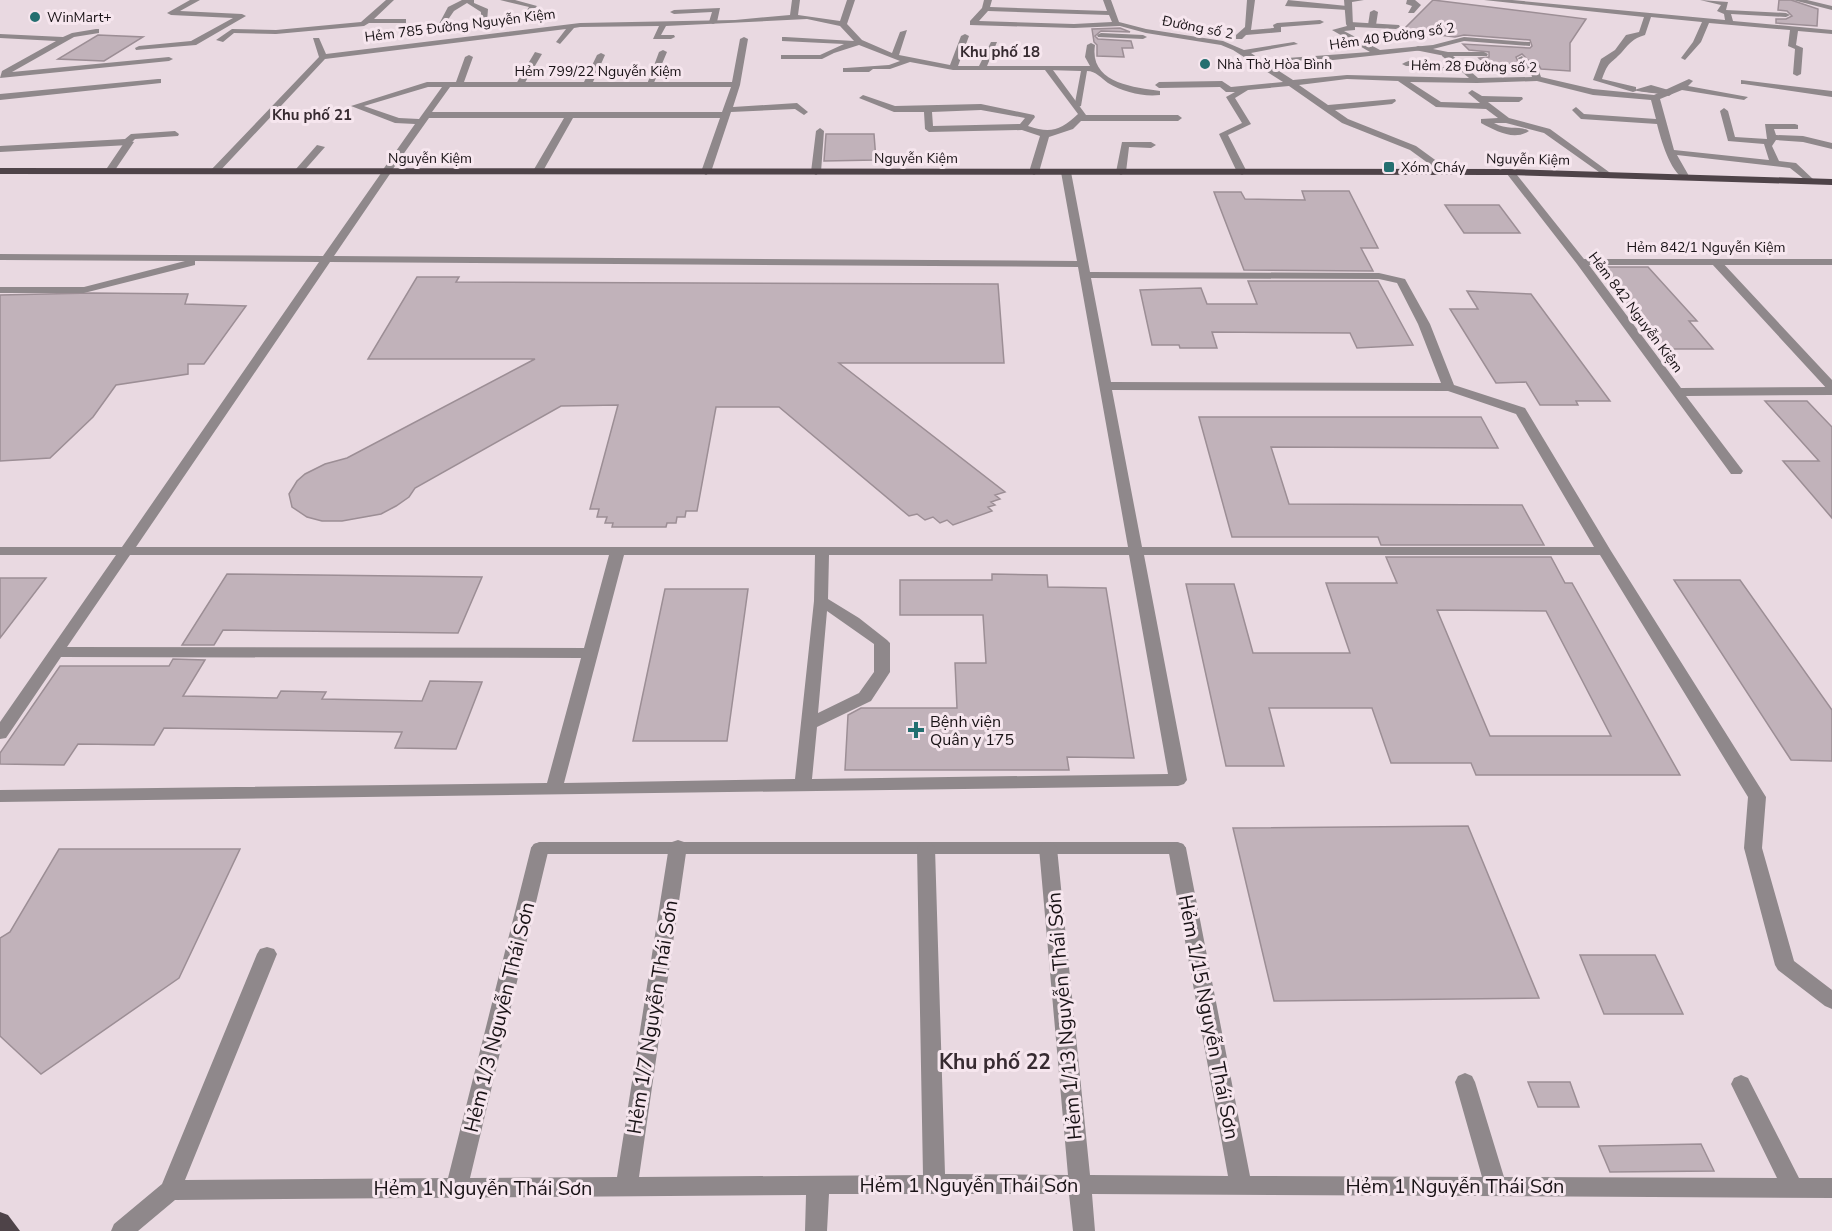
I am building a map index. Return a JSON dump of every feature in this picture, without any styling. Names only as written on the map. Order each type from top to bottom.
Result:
[{"type":"main road","name":"Nguyễn Kiệm","points":[[0,171],[1510,172],[1832,182]]},
{"type":"main road","points":[[0,1222],[9,1231]]},
{"type":"street","points":[[139,48],[193,43],[242,16],[171,13],[196,0]]},
{"type":"street","points":[[369,22],[390,0]]},
{"type":"street","points":[[442,22],[451,9],[468,0],[485,11],[484,20]]},
{"type":"street","points":[[504,0],[533,6],[529,13]]},
{"type":"street","points":[[794,17],[796,0]]},
{"type":"street","points":[[851,0],[843,24],[859,42]]},
{"type":"street","points":[[1107,0],[1116,23],[1120,24]]},
{"type":"street","points":[[1229,45],[1232,40],[1249,28],[1251,0]]},
{"type":"street","points":[[1293,0],[1288,4],[1347,8]]},
{"type":"street","points":[[1360,0],[1348,0],[1347,8],[1352,28],[1336,30],[1379,53]]},
{"type":"street","points":[[1411,0],[1409,2],[1418,5],[1411,11]]},
{"type":"street","points":[[1488,0],[1832,33]]},
{"type":"street","points":[[1581,0],[1583,0],[1581,9]]},
{"type":"street","points":[[1704,0],[1725,4],[1721,11],[1786,15]]},
{"type":"street","points":[[1797,0],[1832,8]]},
{"type":"street","points":[[1607,12],[1613,3]]},
{"type":"street","points":[[987,4],[1112,13]]},
{"type":"street","name":"Đường số 2","points":[[987,4],[974,23],[1074,26],[1120,24],[1229,45],[1261,62],[1345,121],[1413,148],[1446,172]]},
{"type":"street","points":[[674,12],[717,10],[713,22]]},
{"type":"street","points":[[1372,25],[1374,12]]},
{"type":"street","points":[[1727,12],[1730,23]]},
{"type":"street","points":[[1648,16],[1642,33],[1629,37],[1618,52],[1604,61],[1597,80],[1637,94],[1651,88],[1669,93]]},
{"type":"street","name":"Hẻm 785 Đường Nguyễn Kiệm","points":[[322,57],[572,26],[794,17],[807,17],[843,24]]},
{"type":"street","points":[[217,41],[232,32],[313,29],[369,22],[403,21]]},
{"type":"street","points":[[1685,58],[1697,42],[1706,21]]},
{"type":"street","points":[[1244,33],[1278,30],[1277,25],[1320,22]]},
{"type":"street","points":[[664,23],[656,37],[671,37]]},
{"type":"street","points":[[1350,24],[1372,25],[1399,32],[1414,49],[1445,54],[1484,54]]},
{"type":"street","points":[[560,42],[572,26]]},
{"type":"street","points":[[1794,29],[1792,46],[1799,48],[1797,74]]},
{"type":"street","points":[[0,76],[78,32],[96,31]]},
{"type":"street","points":[[894,57],[904,32]]},
{"type":"street","points":[[1101,36],[1143,37],[1155,32]]},
{"type":"street","points":[[1255,33],[1281,46]]},
{"type":"street","points":[[0,36],[64,39]]},
{"type":"street","points":[[953,68],[965,36]]},
{"type":"street","points":[[214,171],[322,57],[316,39]]},
{"type":"street","points":[[706,171],[736,85],[744,39]]},
{"type":"street","points":[[785,39],[859,42],[894,57],[953,68],[1047,68],[1083,71],[1095,69],[1089,57],[1091,45]]},
{"type":"street","name":"Hẻm 40 Đường số 2","points":[[1261,62],[1379,53],[1464,39],[1527,44]]},
{"type":"street","points":[[784,57],[822,57],[831,51],[859,42]]},
{"type":"street","points":[[982,68],[994,44]]},
{"type":"street","points":[[1244,52],[1294,44]]},
{"type":"street","points":[[649,85],[663,52]]},
{"type":"street","points":[[520,84],[538,54]]},
{"type":"street","points":[[587,85],[601,54]]},
{"type":"street","points":[[1445,54],[1478,81]]},
{"type":"street","points":[[459,84],[469,57]]},
{"type":"street","points":[[1522,58],[1527,67],[1534,68],[1537,79]]},
{"type":"street","points":[[0,76],[169,59]]},
{"type":"street","points":[[1324,59],[1347,77]]},
{"type":"street","points":[[846,70],[890,67],[910,60]]},
{"type":"street","points":[[1406,64],[1425,63],[1436,69],[1462,69]]},
{"type":"street","points":[[928,110],[929,129],[1023,127],[1045,135],[1070,127],[1083,114],[1047,68]]},
{"type":"street","name":"Hẻm 28 Đường số 2","points":[[1095,69],[1108,82],[1139,93],[1158,89],[1222,84],[1229,90],[1347,77],[1478,81],[1537,79],[1557,86],[1593,92],[1637,94],[1655,98]]},
{"type":"street","points":[[1077,106],[1083,71]]},
{"type":"street","points":[[1399,78],[1439,105],[1488,106]]},
{"type":"street","points":[[0,97],[158,81]]},
{"type":"street","points":[[1744,82],[1832,94]]},
{"type":"street","points":[[0,734],[447,84]]},
{"type":"street","points":[[1683,176],[1670,152],[1655,98],[1685,84],[1744,97]]},
{"type":"street","name":"Hẻm 799/22 Nguyễn Kiệm","points":[[423,118],[398,121],[355,106],[427,85],[736,85]]},
{"type":"street","points":[[1242,172],[1223,134],[1247,124],[1230,97],[1249,88]]},
{"type":"street","points":[[1506,120],[1476,96],[1519,99]]},
{"type":"street","points":[[862,98],[894,109],[981,107],[1031,117],[1023,127]]},
{"type":"street","points":[[1326,108],[1392,101]]},
{"type":"street","points":[[423,118],[726,113],[797,106],[804,112]]},
{"type":"street","points":[[1576,110],[1581,116],[1662,122]]},
{"type":"street","points":[[1724,111],[1731,139],[1803,139],[1832,146]]},
{"type":"street","points":[[538,171],[570,115]]},
{"type":"street","points":[[1079,118],[1178,118]]},
{"type":"street","points":[[1543,130],[1504,132],[1484,121],[1506,120],[1543,130],[1606,174]]},
{"type":"street","points":[[1775,163],[1767,146],[1771,140],[1768,126],[1795,128]]},
{"type":"street","points":[[816,172],[820,131]]},
{"type":"street","points":[[110,171],[131,137],[175,134]]},
{"type":"street","points":[[1034,172],[1045,135]]},
{"type":"street","points":[[0,149],[129,142]]},
{"type":"street","points":[[1121,172],[1125,144],[1151,144]]},
{"type":"street","points":[[299,171],[320,147]]},
{"type":"street","points":[[1670,152],[1793,165],[1809,180]]},
{"type":"street","points":[[0,796],[1178,780],[1066,172]]},
{"type":"street","name":"Hẻm 842 Nguyễn Kiệm","points":[[1510,172],[1581,262],[1736,471]]},
{"type":"street","points":[[0,257],[328,258],[1084,269],[1379,276],[1401,281],[1424,324],[1449,387]]},
{"type":"street","points":[[0,290],[84,290],[215,257]]},
{"type":"street","name":"Hẻm 842/1 Nguyễn Kiệm","points":[[1581,262],[1832,262]]},
{"type":"street","points":[[1716,262],[1832,389]]},
{"type":"street","points":[[1105,386],[1449,387],[1521,411],[1604,551],[1757,797],[1753,848],[1785,965],[1832,1001]]},
{"type":"street","points":[[1678,392],[1832,389]]},
{"type":"street","points":[[0,551],[617,553],[1604,551]]},
{"type":"street","points":[[803,786],[821,601],[822,551]]},
{"type":"street","points":[[554,787],[617,553]]},
{"type":"street","points":[[809,724],[866,697],[882,672],[882,644],[854,621],[821,601]]},
{"type":"street","points":[[57,652],[591,653]]},
{"type":"street","points":[[678,846],[1048,848]]},
{"type":"street","name":"Hẻm 1/3 Nguyễn Thái Sơn","points":[[458,1187],[540,848],[678,846]]},
{"type":"street","name":"Hẻm 1/7 Nguyễn Thái Sơn","points":[[626,1187],[678,846]]},
{"type":"street","points":[[926,848],[934,1184]]},
{"type":"street","name":"Hẻm 1/15 Nguyễn Thái Sơn","points":[[1048,848],[1178,848],[1241,1185]]},
{"type":"street","name":"Hẻm 1/13 Nguyễn Thái Sơn","points":[[1048,848],[1084,1231]]},
{"type":"street","points":[[122,1231],[170,1190],[267,954]]},
{"type":"street","points":[[1465,1082],[1496,1186]]},
{"type":"street","points":[[1741,1084],[1792,1188]]},
{"type":"street","name":"Hẻm 1 Nguyễn Thái Sơn","points":[[170,1190],[934,1184],[1832,1188]]},
{"type":"street","points":[[816,1231],[818,1186]]},
{"type":"building","points":[[1433,0],[1586,19],[1570,43],[1570,71],[1541,69],[1538,64],[1531,63],[1522,54],[1516,57],[1519,64],[1487,65],[1479,58],[1489,57],[1489,52],[1469,50],[1463,44],[1530,48],[1532,46],[1530,40],[1439,35],[1392,41]]},
{"type":"building","points":[[1779,0],[1791,0],[1818,9],[1817,26],[1776,23],[1776,19],[1786,19],[1792,16],[1787,11],[1778,10]]},
{"type":"building","points":[[1120,28],[1130,32],[1101,31],[1095,36],[1098,39],[1131,41],[1133,48],[1122,48],[1124,57],[1097,56],[1097,45],[1094,42],[1092,29]]},
{"type":"building","points":[[98,35],[143,37],[104,61],[58,59]]},
{"type":"building","points":[[826,134],[874,134],[876,160],[824,161]]},
{"type":"building","points":[[1302,191],[1349,191],[1378,248],[1361,248],[1373,271],[1244,270],[1214,192],[1241,192],[1245,199],[1305,200]]},
{"type":"building","points":[[1445,205],[1499,205],[1520,233],[1464,233]]},
{"type":"building","points":[[1596,267],[1648,267],[1697,321],[1689,321],[1713,349],[1664,349]]},
{"type":"building","points":[[417,277],[459,277],[456,282],[998,284],[1004,363],[839,363],[1005,492],[995,495],[1000,499],[991,502],[995,505],[988,507],[992,511],[953,525],[947,520],[940,523],[933,517],[925,520],[917,514],[909,516],[779,407],[716,407],[697,511],[686,511],[685,517],[677,517],[676,523],[667,523],[666,527],[612,527],[613,523],[605,523],[607,517],[597,517],[599,509],[590,509],[618,405],[561,406],[415,488],[409,497],[381,514],[342,521],[322,521],[307,517],[292,507],[289,494],[297,481],[305,474],[325,464],[347,458],[535,359],[368,359]]},
{"type":"building","points":[[1248,281],[1378,281],[1413,345],[1357,348],[1350,333],[1212,332],[1217,348],[1152,345],[1140,290],[1201,288],[1207,304],[1257,304]]},
{"type":"building","points":[[1467,291],[1531,294],[1610,401],[1576,401],[1578,405],[1540,405],[1526,382],[1496,383],[1450,309],[1478,309]]},
{"type":"building","points":[[188,294],[185,304],[246,306],[204,364],[188,364],[188,374],[116,385],[93,417],[50,458],[0,461],[0,295]]},
{"type":"building","points":[[1765,401],[1807,401],[1832,427],[1832,518],[1783,461],[1819,461]]},
{"type":"building","points":[[1199,417],[1481,417],[1498,448],[1271,447],[1289,504],[1522,505],[1544,545],[1381,545],[1378,537],[1232,537]]},
{"type":"building","points":[[1386,557],[1551,557],[1565,583],[1572,583],[1680,775],[1476,775],[1471,763],[1391,763],[1372,708],[1269,708],[1284,766],[1226,766],[1186,584],[1234,584],[1253,653],[1350,653],[1326,583],[1397,583]],"holes":[[[1437,610],[1546,611],[1611,736],[1490,736]]]},
{"type":"building","points":[[227,574],[482,577],[458,633],[223,630],[214,645],[182,645]]},
{"type":"building","points":[[992,574],[1047,575],[1048,587],[1106,588],[1134,758],[1067,757],[1069,770],[845,770],[848,715],[861,708],[957,708],[955,663],[986,663],[983,615],[900,615],[900,580],[992,580]]},
{"type":"building","points":[[0,578],[46,578],[0,638]]},
{"type":"building","points":[[1674,580],[1740,580],[1832,710],[1832,761],[1791,760]]},
{"type":"building","points":[[665,589],[748,589],[727,741],[633,741]]},
{"type":"building","points":[[173,659],[205,660],[183,696],[277,698],[281,691],[326,692],[322,699],[422,701],[430,681],[482,682],[456,749],[395,748],[402,732],[164,728],[154,745],[78,744],[64,765],[0,764],[0,753],[60,666],[169,666]]},
{"type":"building","points":[[1468,826],[1539,998],[1274,1001],[1233,828]]},
{"type":"building","points":[[59,849],[240,849],[179,978],[41,1074],[0,1036],[0,938],[10,932]]},
{"type":"building","points":[[1580,955],[1655,955],[1683,1014],[1604,1014]]},
{"type":"building","points":[[1528,1082],[1570,1082],[1579,1107],[1538,1107]]},
{"type":"building","points":[[1701,1144],[1714,1171],[1610,1172],[1599,1146]]},
{"type":"place","name":"WinMart+","points":[[35,17]]},
{"type":"place","name":"Nhà Thờ Hòa Bình","points":[[1205,64]]},
{"type":"place","name":"Xóm Cháy","points":[[1389,167]]},
{"type":"place","name":"Bệnh viện Quân y 175","points":[[916,730]]},
{"type":"district","name":"Khu phố 18","points":[[1000,52]]},
{"type":"district","name":"Khu phố 21","points":[[312,115]]},
{"type":"district","name":"Khu phố 22","points":[[995,1062]]}]
